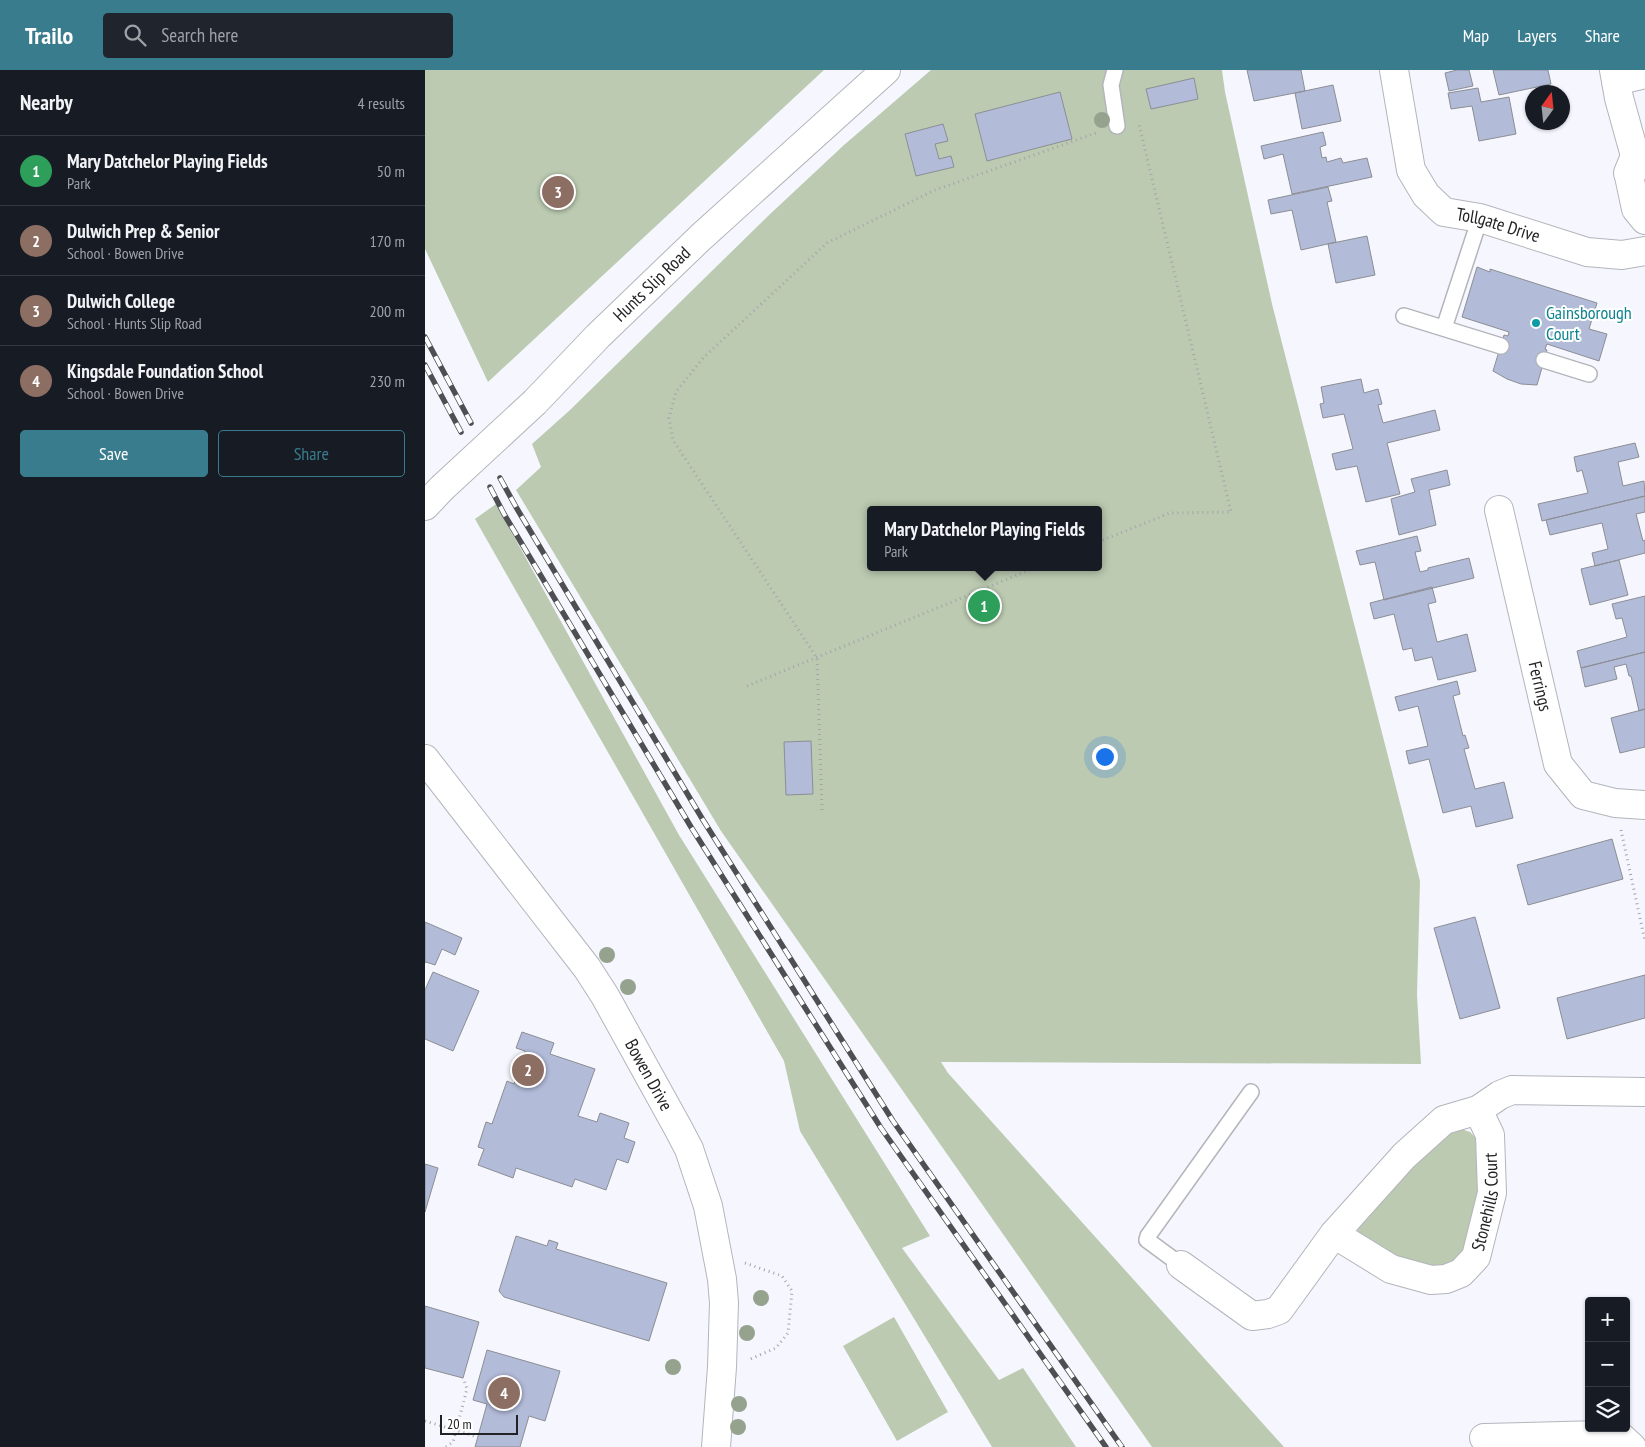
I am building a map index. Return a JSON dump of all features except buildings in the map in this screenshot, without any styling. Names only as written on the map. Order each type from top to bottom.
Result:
[{"type":"street","name":"Hunts Slip Road","points":[[433,497],[535,402],[598,336],[701,237],[886,70]]},
{"type":"street","name":"Tollgate Drive","points":[[1394,70],[1411,170],[1426,195],[1444,212],[1480,218],[1587,252],[1622,255],[1645,250]]},
{"type":"street","points":[[1645,74],[1615,76],[1640,160],[1628,172],[1636,208],[1645,220]]},
{"type":"street","name":"Ferrings","points":[[1499,510],[1558,764],[1583,795],[1615,803],[1645,805]]},
{"type":"street","name":"Bowen Drive","points":[[425,759],[587,968],[631,1042],[689,1149],[708,1206],[722,1279],[724,1303],[716,1447]]},
{"type":"street","points":[[1181,1265],[1252,1316],[1268,1314],[1279,1310],[1334,1234],[1404,1156],[1444,1120],[1478,1110],[1500,1095],[1512,1090],[1645,1092]]},
{"type":"street","name":"Stonehills Court","points":[[1334,1234],[1391,1270],[1431,1280],[1446,1279],[1461,1273],[1476,1256],[1492,1193],[1490,1135],[1478,1110]]},
{"type":"street","points":[[1484,1438],[1620,1436],[1632,1447]]},
{"type":"lane","points":[[1115,70],[1111,85],[1117,126]]},
{"type":"lane","points":[[1443,328],[1480,218]]},
{"type":"lane","points":[[1404,316],[1501,346]]},
{"type":"lane","points":[[1544,360],[1589,374]]},
{"type":"lane","points":[[1181,1265],[1147,1240],[1147,1236],[1251,1092]]},
{"type":"path","points":[[822,810],[817,658],[673,440],[669,418],[676,392],[703,358],[827,243],[935,190],[1117,126],[1139,124],[1231,512],[1170,513],[1102,540]]},
{"type":"path","points":[[747,686],[1027,571]]},
{"type":"path","points":[[1615,803],[1645,941]]},
{"type":"path","points":[[739,1261],[782,1276],[792,1291],[787,1333],[776,1348],[744,1362]]},
{"type":"path","points":[[446,1447],[453,1442],[457,1430],[467,1388],[463,1378]]},
{"type":"path","points":[[425,1421],[478,1438]]},
{"type":"green space","points":[[425,70],[824,70],[488,382],[425,249]]},
{"type":"green space","points":[[931,70],[1222,70],[1225,92],[1272,304],[1420,881],[1417,995],[1421,1064],[941,1062],[948,1073],[1284,1447],[1152,1447],[721,831],[516,490],[541,467],[532,444],[570,410],[768,216],[844,145]]},
{"type":"green space","points":[[496,504],[679,835],[930,1236],[902,1248],[999,1380],[1023,1368],[1076,1447],[992,1447],[800,1131],[784,1061],[475,519]]},
{"type":"green space","points":[[1461,1129],[1470,1132],[1479,1141],[1485,1166],[1463,1255],[1449,1267],[1424,1267],[1400,1262],[1357,1233],[1359,1225],[1403,1169],[1448,1131]]},
{"type":"green space","points":[[894,1317],[948,1412],[897,1441],[843,1346]]},
{"type":"railway","points":[[425,337],[471,423]]},
{"type":"railway","points":[[425,365],[461,432]]},
{"type":"railway","points":[[484,447],[488,456]]},
{"type":"railway","points":[[474,457],[478,465]]},
{"type":"railway","points":[[500,478],[703,820],[893,1121],[1122,1447]]},
{"type":"railway","points":[[490,487],[504,514],[691,827],[881,1128],[1106,1447]]},
{"type":"place","name":"Dulwich College","points":[[558,192]]},
{"type":"place","name":"Gainsborough Court","points":[[1536,323]]},
{"type":"place","name":"Mary Datchelor Playing Fields","points":[[984,606]]},
{"type":"place","name":"Dulwich Prep & Senior","points":[[528,1070]]},
{"type":"place","name":"Kingsdale Foundation School","points":[[504,1393]]}]
